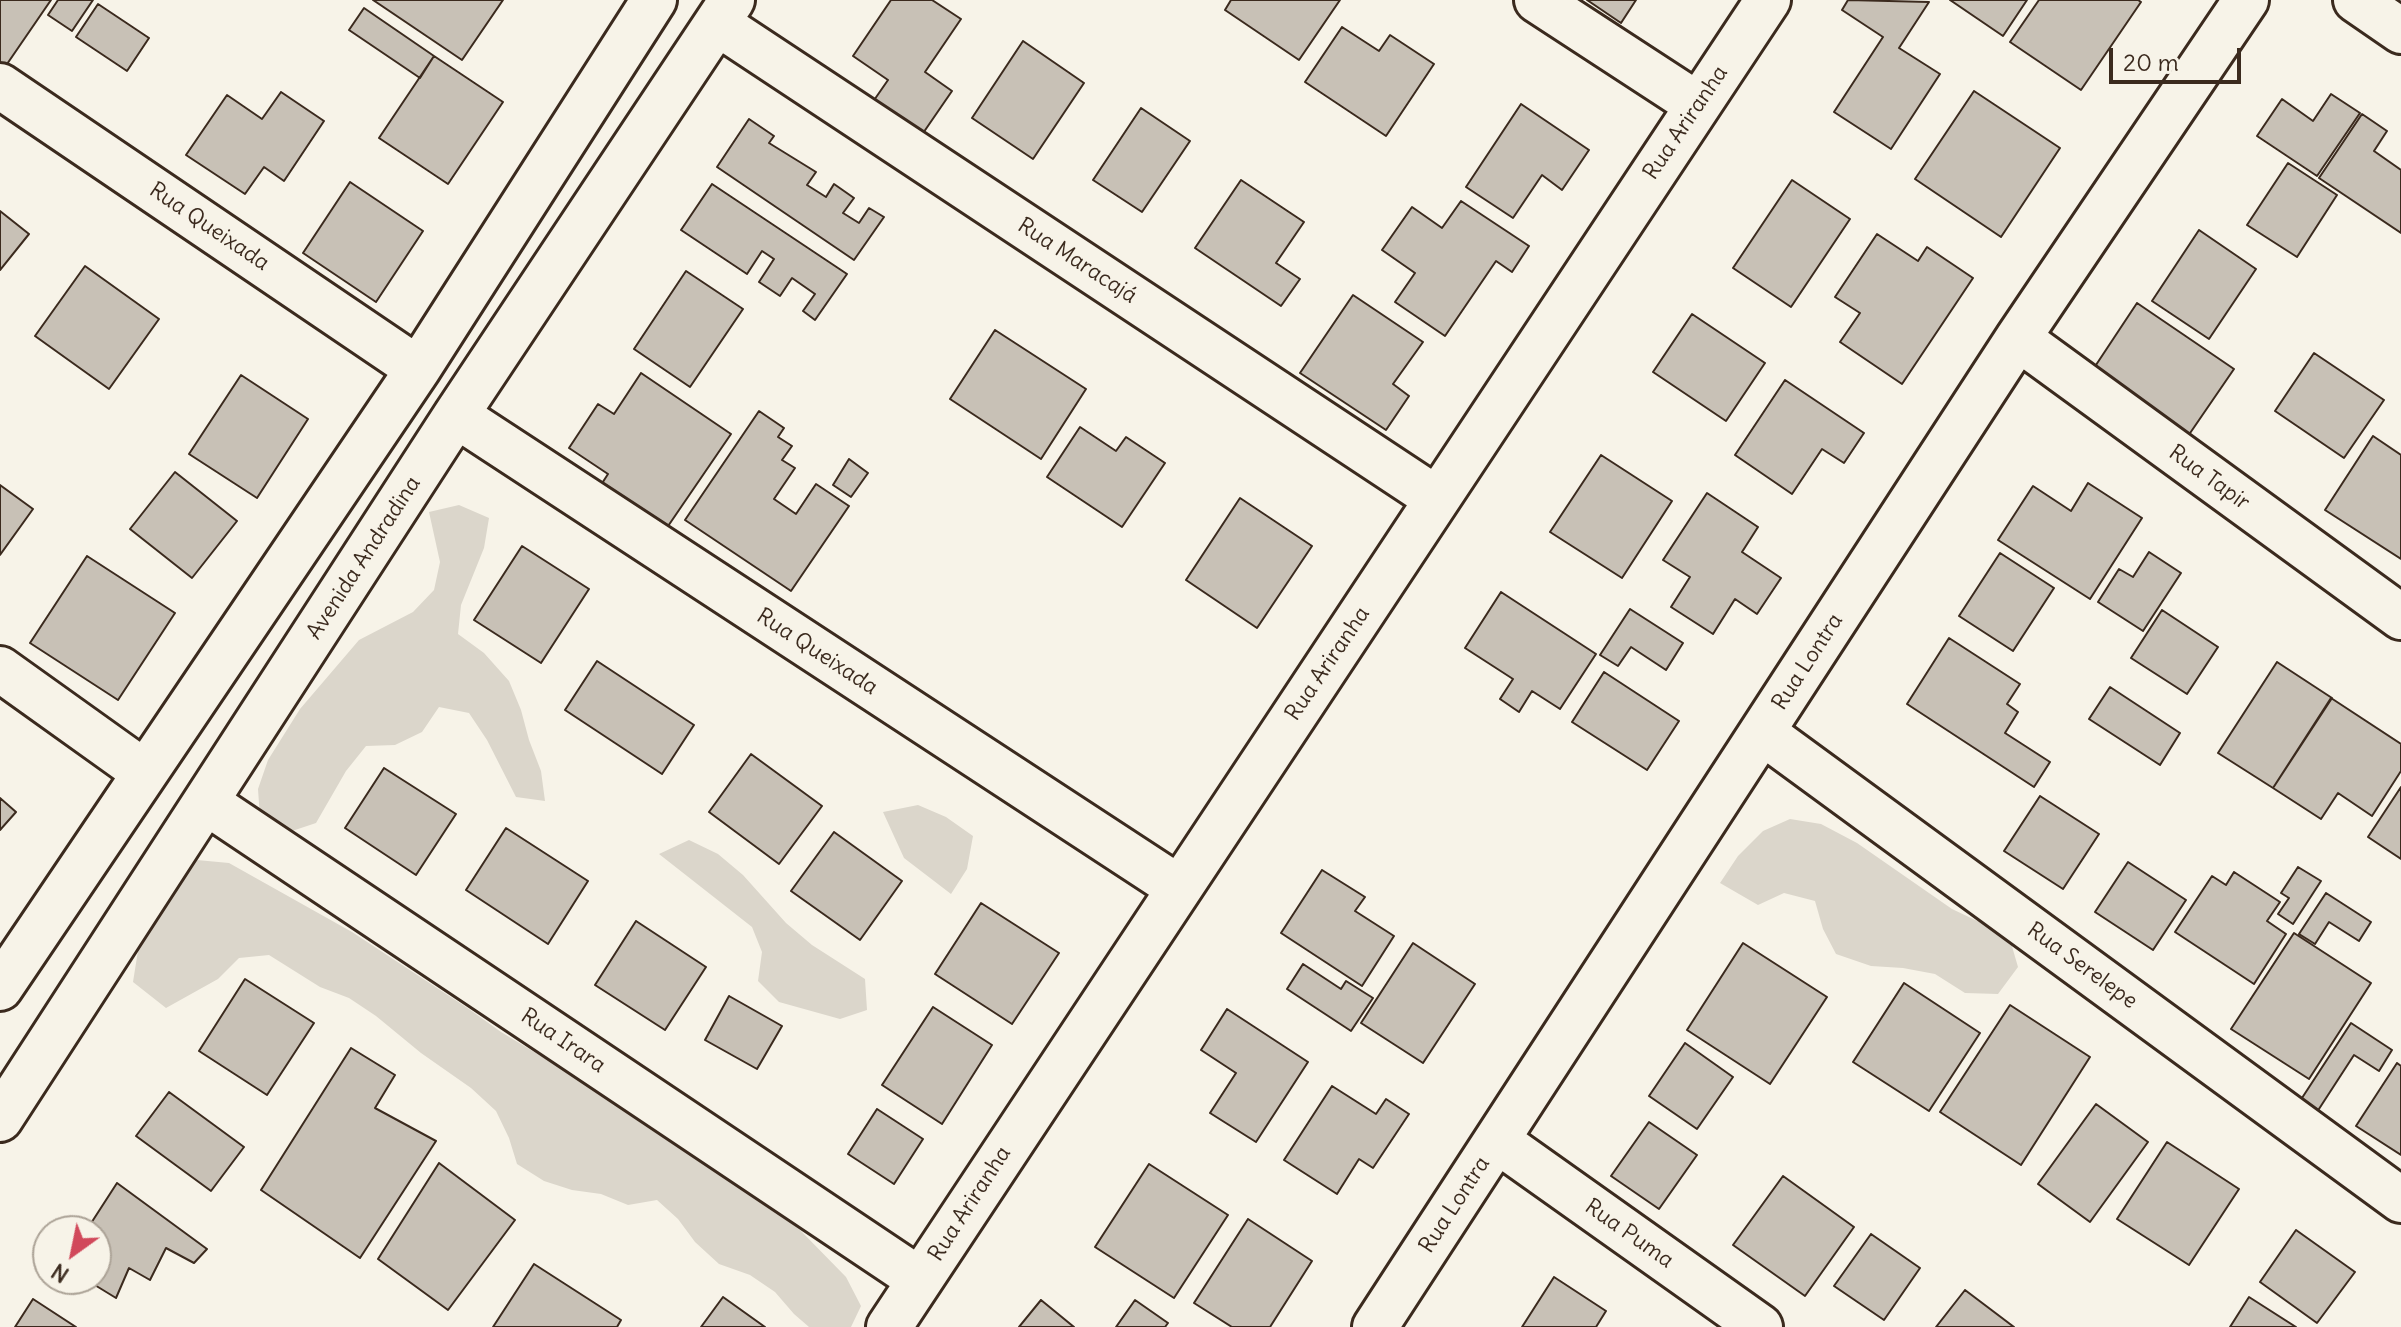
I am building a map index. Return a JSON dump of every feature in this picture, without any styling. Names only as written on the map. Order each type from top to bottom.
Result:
[{"type":"street","points":[[0,988],[418,369],[654,0]]},
{"type":"street","points":[[1537,0],[1698,105]]},
{"type":"street","name":"Rua Ariranha","points":[[889,1327],[1768,0]]},
{"type":"street","name":"Rua Lontra","points":[[1375,1327],[2018,338],[2246,0]]},
{"type":"street","points":[[2356,0],[2401,31]]},
{"type":"street","name":"Avenida Andradina","points":[[0,1119],[456,415],[724,11]]},
{"type":"street","name":"Rua Maracajá","points":[[724,11],[1437,499]]},
{"type":"street","name":"Rua Queixada","points":[[0,86],[418,369]]},
{"type":"street","name":"Rua Tapir","points":[[2018,338],[2401,617]]},
{"type":"street","name":"Rua Queixada","points":[[456,415],[1179,888]]},
{"type":"street","points":[[0,669],[144,772]]},
{"type":"street","name":"Rua Serelepe","points":[[1762,732],[2401,1200]]},
{"type":"street","name":"Rua Irara","points":[[206,802],[920,1280]]},
{"type":"street","name":"Rua Puma","points":[[1498,1141],[1760,1327]]},
{"type":"shaded area","points":[[459,505],[489,518],[484,548],[461,605],[458,634],[484,653],[509,681],[541,771],[545,801],[516,797],[487,740],[469,713],[439,707],[422,732],[395,745],[366,746],[346,771],[316,823],[286,833],[260,818],[258,789],[268,760],[300,709],[359,640],[413,612],[434,590],[440,562],[429,512]]},
{"type":"shaded area","points":[[918,805],[946,817],[973,836],[967,869],[951,894],[904,858],[883,812]]},
{"type":"shaded area","points":[[1790,819],[1821,824],[1857,843],[1952,909],[2009,936],[2018,967],[1998,994],[1965,993],[1935,974],[1871,966],[1836,954],[1823,929],[1815,901],[1784,893],[1758,905],[1720,883],[1738,856],[1763,831]]},
{"type":"shaded area","points":[[689,840],[718,854],[743,875],[786,923],[812,945],[865,979],[867,1010],[840,1019],[779,1002],[758,981],[762,952],[752,927],[659,854]]},
{"type":"shaded area","points":[[197,860],[229,863],[352,932],[501,1032],[754,1192],[801,1231],[846,1277],[861,1306],[851,1327],[809,1327],[775,1292],[750,1275],[719,1264],[657,1200],[628,1205],[601,1194],[572,1190],[544,1181],[517,1164],[496,1111],[471,1088],[349,998],[320,987],[269,955],[239,958],[218,979],[166,1008],[133,982],[140,938],[176,882]]},
{"type":"building","points":[[0,0],[51,0],[5,67],[0,64]]},
{"type":"building","points":[[58,0],[93,0],[72,31],[48,15]]},
{"type":"building","points":[[373,0],[503,0],[462,60]]},
{"type":"building","points":[[891,0],[932,0],[961,19],[925,72],[952,91],[919,139],[870,106],[888,80],[853,56]]},
{"type":"building","points":[[1231,0],[1340,0],[1299,60],[1225,10]]},
{"type":"building","points":[[1587,0],[1636,0],[1621,23]]},
{"type":"building","points":[[1848,0],[1929,2],[1899,48],[1940,74],[1891,149],[1834,112],[1883,37],[1842,10]]},
{"type":"building","points":[[1950,0],[2027,0],[2003,36]]},
{"type":"building","points":[[2039,0],[2141,2],[2081,90],[2010,42]]},
{"type":"building","points":[[98,4],[149,38],[127,71],[76,37]]},
{"type":"building","points":[[364,8],[434,56],[420,78],[349,30]]},
{"type":"building","points":[[1342,27],[1379,51],[1390,35],[1434,64],[1386,136],[1305,82]]},
{"type":"building","points":[[1023,41],[1084,83],[1033,159],[972,118]]},
{"type":"building","points":[[434,56],[503,102],[448,184],[379,138]]},
{"type":"building","points":[[1974,91],[2060,148],[2001,237],[1915,179]]},
{"type":"building","points":[[281,92],[324,121],[284,181],[264,167],[245,194],[186,155],[227,95],[262,119]]},
{"type":"building","points":[[2331,94],[2360,113],[2317,176],[2257,136],[2282,99],[2313,121]]},
{"type":"building","points":[[1521,104],[1589,150],[1562,190],[1542,175],[1513,218],[1466,187]]},
{"type":"building","points":[[1141,108],[1190,141],[1142,212],[1093,180]]},
{"type":"building","points":[[2362,114],[2387,131],[2374,151],[2401,170],[2401,233],[2319,178]]},
{"type":"building","points":[[749,119],[774,136],[769,143],[816,172],[807,185],[826,197],[834,184],[854,198],[843,213],[859,223],[869,208],[884,217],[854,260],[717,167]]},
{"type":"building","points":[[2288,163],[2337,195],[2297,257],[2247,225]]},
{"type":"building","points":[[1241,180],[1304,222],[1276,263],[1300,279],[1281,306],[1195,248]]},
{"type":"building","points":[[1792,180],[1850,219],[1791,307],[1733,268]]},
{"type":"building","points":[[350,182],[423,231],[376,302],[303,253]]},
{"type":"building","points":[[712,184],[847,274],[815,320],[803,311],[815,294],[792,278],[780,296],[759,282],[774,259],[762,251],[747,274],[681,230]]},
{"type":"building","points":[[1461,201],[1529,246],[1512,272],[1496,261],[1445,336],[1395,302],[1415,273],[1382,250],[1412,207],[1442,228]]},
{"type":"building","points":[[0,211],[29,234],[0,270]]},
{"type":"building","points":[[2199,230],[2256,269],[2209,339],[2152,301]]},
{"type":"building","points":[[1877,234],[1918,261],[1927,247],[1973,278],[1902,384],[1840,342],[1860,313],[1835,297]]},
{"type":"building","points":[[85,266],[159,319],[109,389],[35,336]]},
{"type":"building","points":[[686,271],[743,309],[690,387],[634,349]]},
{"type":"building","points":[[1353,295],[1423,342],[1393,384],[1409,396],[1386,430],[1300,373]]},
{"type":"building","points":[[2137,303],[2234,369],[2186,439],[2090,374]]},
{"type":"building","points":[[1692,314],[1765,363],[1726,421],[1653,372]]},
{"type":"building","points":[[995,330],[1086,389],[1041,459],[950,399]]},
{"type":"building","points":[[2314,353],[2384,400],[2344,458],[2275,411]]},
{"type":"building","points":[[641,373],[731,434],[664,532],[599,488],[608,474],[569,448],[598,404],[614,414]]},
{"type":"building","points":[[241,375],[308,419],[257,498],[189,454]]},
{"type":"building","points":[[1785,380],[1864,433],[1844,463],[1822,449],[1792,494],[1735,455]]},
{"type":"building","points":[[759,411],[784,428],[778,437],[792,446],[782,460],[795,468],[774,499],[796,514],[816,484],[849,506],[791,591],[685,520]]},
{"type":"building","points":[[1080,427],[1116,451],[1126,437],[1165,463],[1122,527],[1047,477]]},
{"type":"building","points":[[2373,436],[2401,455],[2401,559],[2325,510]]},
{"type":"building","points":[[1601,455],[1672,501],[1622,578],[1550,532]]},
{"type":"building","points":[[849,459],[868,473],[851,497],[833,485]]},
{"type":"building","points":[[175,472],[237,521],[192,578],[130,529]]},
{"type":"building","points":[[2088,483],[2142,518],[2090,599],[1998,540],[2033,486],[2071,511]]},
{"type":"building","points":[[0,485],[33,509],[0,555]]},
{"type":"building","points":[[1707,493],[1758,527],[1742,552],[1781,578],[1757,614],[1735,599],[1713,634],[1671,607],[1690,577],[1663,560]]},
{"type":"building","points":[[1240,498],[1312,546],[1257,628],[1186,580]]},
{"type":"building","points":[[522,546],[589,589],[541,663],[474,620]]},
{"type":"building","points":[[2149,552],[2181,573],[2143,631],[2098,602],[2119,569],[2133,577]]},
{"type":"building","points":[[2000,553],[2054,588],[2013,651],[1959,616]]},
{"type":"building","points":[[87,556],[175,613],[118,700],[30,643]]},
{"type":"building","points":[[1501,592],[1596,654],[1560,709],[1532,691],[1519,712],[1500,699],[1513,679],[1465,648]]},
{"type":"building","points":[[1630,609],[1683,643],[1666,670],[1631,647],[1618,666],[1600,655]]},
{"type":"building","points":[[2162,610],[2218,647],[2187,694],[2131,658]]},
{"type":"building","points":[[1949,638],[2020,684],[2007,704],[2018,712],[2005,733],[2050,762],[2034,787],[1907,704]]},
{"type":"building","points":[[597,661],[694,725],[662,774],[565,710]]},
{"type":"building","points":[[2277,662],[2332,698],[2273,788],[2218,753]]},
{"type":"building","points":[[1604,672],[1679,721],[1647,770],[1572,722]]},
{"type":"building","points":[[2110,687],[2180,733],[2160,765],[2089,719]]},
{"type":"building","points":[[2331,698],[2401,744],[2401,771],[2372,816],[2338,793],[2321,819],[2273,788]]},
{"type":"building","points":[[751,754],[822,806],[779,864],[709,812]]},
{"type":"building","points":[[384,768],[456,814],[416,875],[345,828]]},
{"type":"building","points":[[2401,787],[2401,859],[2368,837]]},
{"type":"building","points":[[2040,796],[2099,834],[2063,889],[2004,851]]},
{"type":"building","points":[[0,798],[16,812],[0,830]]},
{"type":"building","points":[[506,828],[588,881],[548,944],[466,890]]},
{"type":"building","points":[[834,832],[902,881],[860,940],[791,891]]},
{"type":"building","points":[[2128,862],[2186,900],[2153,950],[2095,912]]},
{"type":"building","points":[[2298,867],[2321,881],[2293,924],[2278,914],[2289,898],[2281,893]]},
{"type":"building","points":[[1322,870],[1365,897],[1355,911],[1394,936],[1362,986],[1281,933]]},
{"type":"building","points":[[2234,872],[2280,902],[2267,921],[2286,934],[2254,984],[2175,932],[2212,876],[2226,885]]},
{"type":"building","points":[[2326,893],[2371,922],[2359,941],[2329,922],[2315,944],[2299,934]]},
{"type":"building","points":[[981,903],[1059,953],[1012,1024],[935,974]]},
{"type":"building","points":[[636,921],[706,967],[665,1030],[595,985]]},
{"type":"building","points":[[2294,933],[2371,983],[2309,1079],[2231,1029]]},
{"type":"building","points":[[1413,943],[1475,984],[1423,1063],[1361,1023]]},
{"type":"building","points":[[1743,943],[1827,997],[1770,1084],[1687,1030]]},
{"type":"building","points":[[1303,964],[1341,989],[1346,981],[1373,998],[1351,1031],[1287,989]]},
{"type":"building","points":[[245,979],[314,1023],[267,1095],[199,1051]]},
{"type":"building","points":[[1904,983],[1980,1033],[1929,1111],[1853,1062]]},
{"type":"building","points":[[729,996],[782,1026],[757,1069],[705,1040]]},
{"type":"building","points":[[2010,1005],[2090,1057],[2021,1165],[1940,1112]]},
{"type":"building","points":[[933,1007],[992,1045],[942,1124],[882,1085]]},
{"type":"building","points":[[1227,1009],[1308,1062],[1256,1142],[1210,1113],[1236,1073],[1201,1050]]},
{"type":"building","points":[[2351,1023],[2392,1050],[2379,1071],[2354,1055],[2317,1112],[2300,1101]]},
{"type":"building","points":[[1685,1043],[1733,1077],[1697,1129],[1649,1096]]},
{"type":"building","points":[[351,1048],[395,1075],[375,1108],[436,1141],[360,1258],[261,1190]]},
{"type":"building","points":[[2397,1063],[2401,1066],[2401,1155],[2356,1126]]},
{"type":"building","points":[[1332,1086],[1376,1114],[1386,1099],[1409,1114],[1373,1168],[1359,1159],[1337,1194],[1284,1160]]},
{"type":"building","points":[[169,1092],[244,1147],[211,1191],[136,1136]]},
{"type":"building","points":[[2096,1104],[2148,1142],[2090,1222],[2038,1184]]},
{"type":"building","points":[[877,1109],[923,1139],[894,1184],[848,1154]]},
{"type":"building","points":[[1649,1122],[1697,1155],[1659,1209],[1611,1176]]},
{"type":"building","points":[[2167,1142],[2239,1189],[2189,1265],[2117,1219]]},
{"type":"building","points":[[439,1163],[515,1220],[448,1310],[378,1259]]},
{"type":"building","points":[[1149,1164],[1228,1215],[1174,1298],[1095,1247]]},
{"type":"building","points":[[1783,1176],[1854,1227],[1805,1296],[1733,1245]]},
{"type":"building","points":[[117,1183],[207,1249],[194,1263],[166,1248],[150,1280],[129,1268],[116,1298],[111,1295],[112,1215],[96,1215]]},
{"type":"building","points":[[1248,1219],[1312,1261],[1270,1327],[1232,1327],[1194,1303]]},
{"type":"building","points":[[2296,1230],[2355,1272],[2317,1323],[2260,1282]]},
{"type":"building","points":[[1871,1234],[1920,1268],[1884,1320],[1834,1286]]},
{"type":"building","points":[[534,1264],[621,1320],[617,1327],[493,1327]]},
{"type":"building","points":[[1554,1277],[1606,1311],[1596,1327],[1522,1327]]},
{"type":"building","points":[[1965,1290],[2014,1327],[1936,1327]]},
{"type":"building","points":[[723,1297],[765,1327],[701,1327]]},
{"type":"building","points":[[2249,1297],[2296,1327],[2230,1327]]},
{"type":"building","points":[[33,1299],[76,1327],[15,1327]]},
{"type":"building","points":[[1041,1300],[1074,1327],[1019,1327]]},
{"type":"building","points":[[1135,1300],[1168,1323],[1165,1327],[1116,1327]]}]
